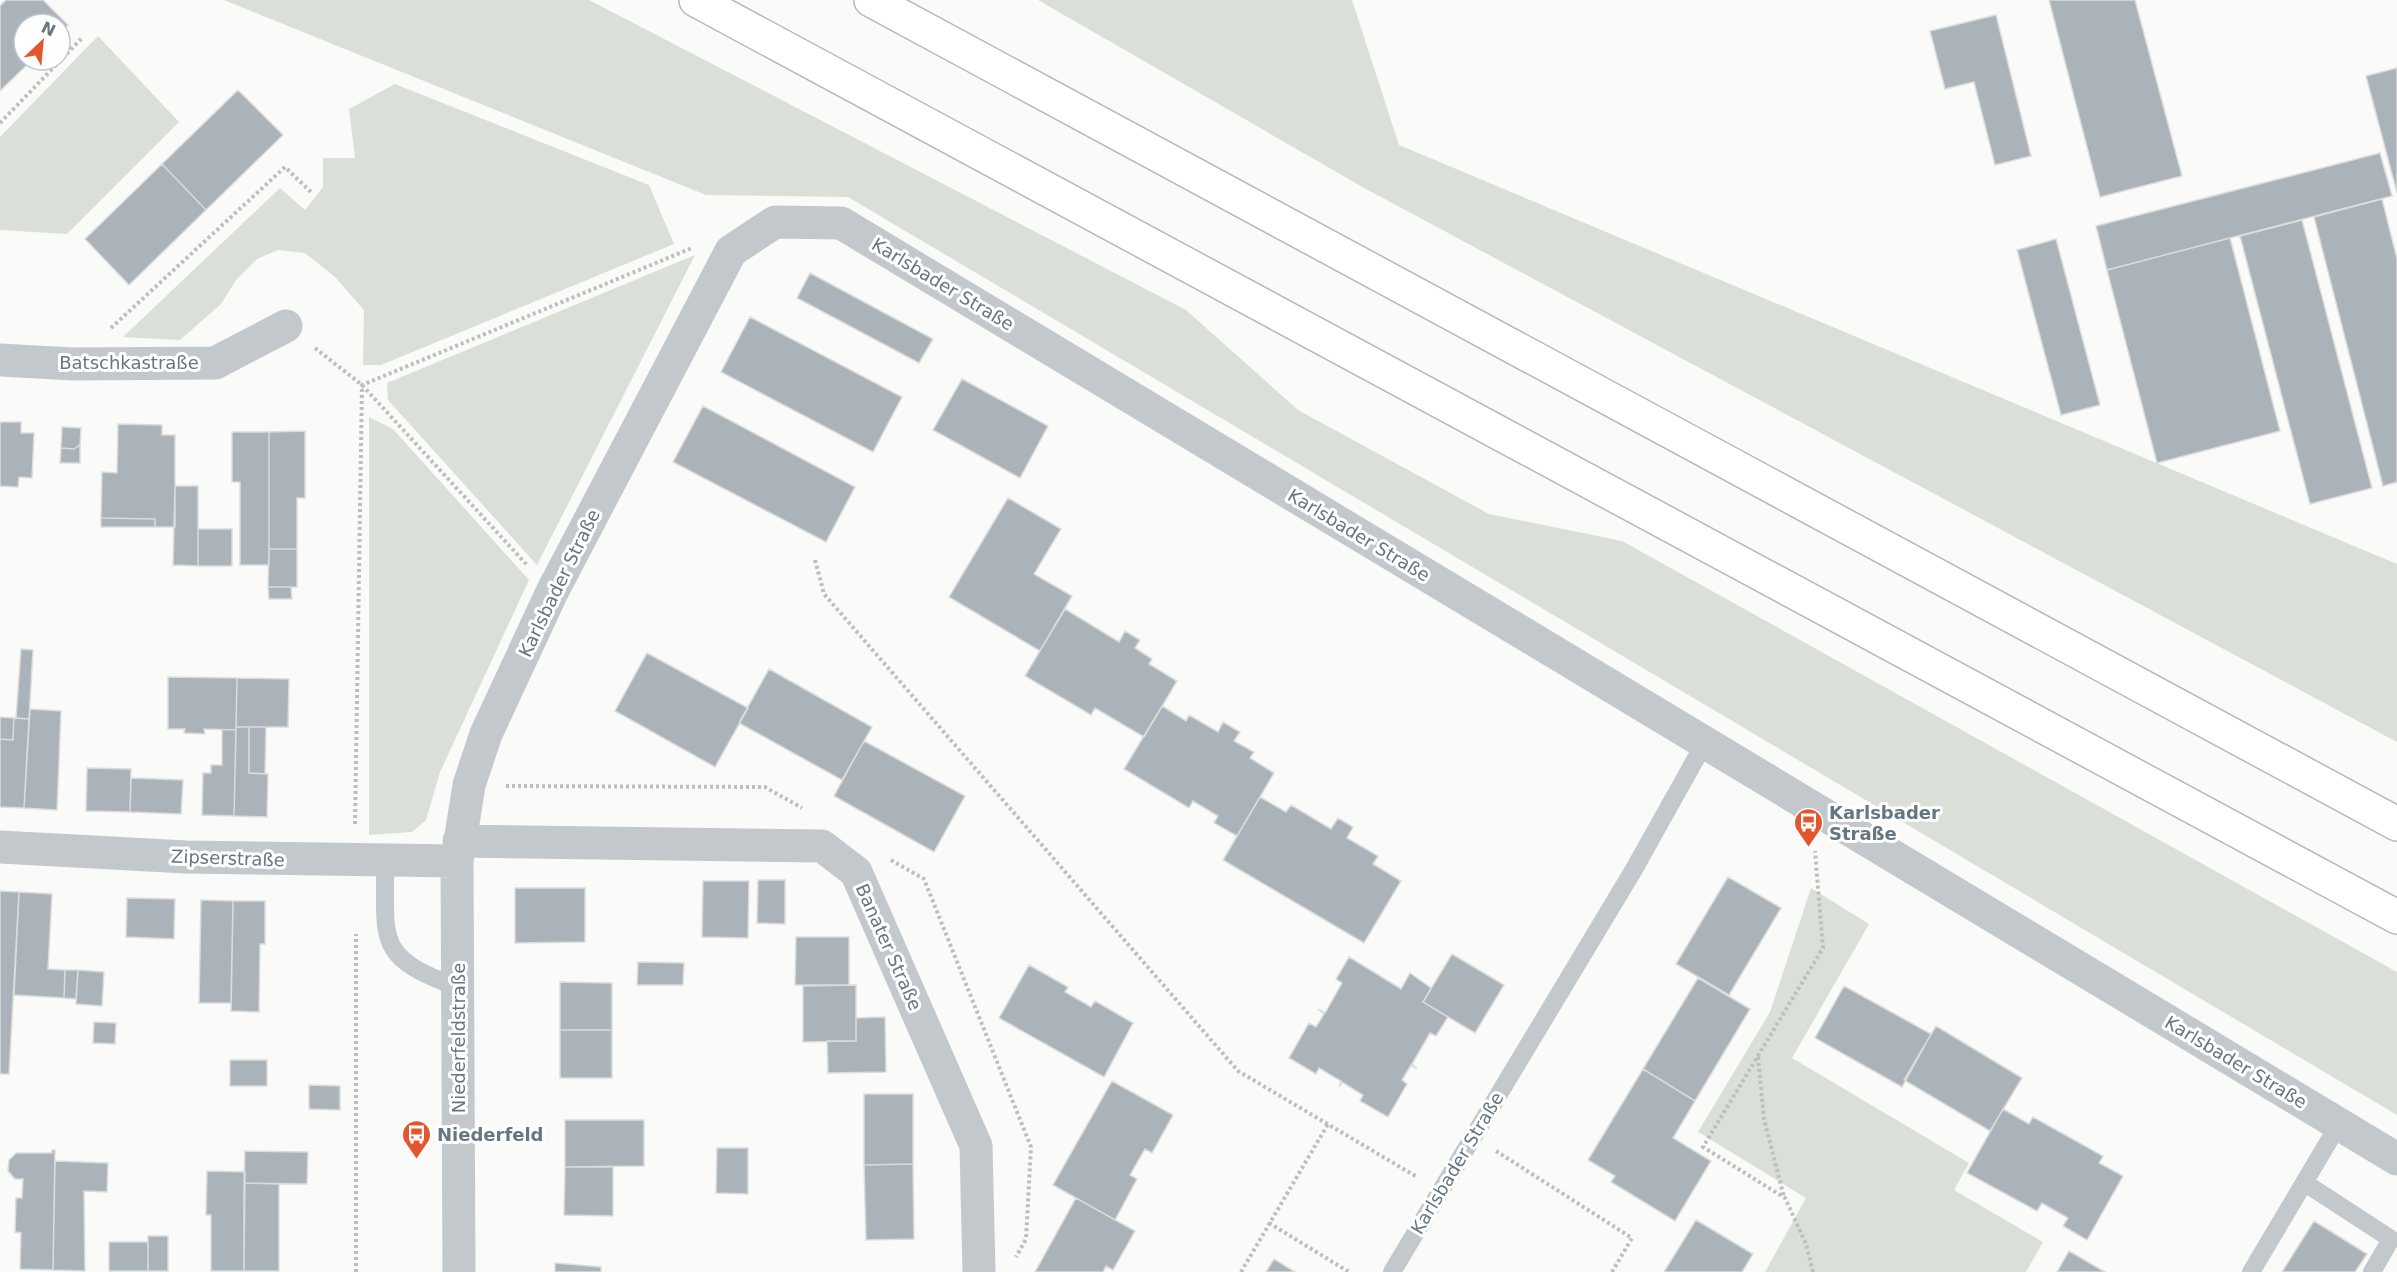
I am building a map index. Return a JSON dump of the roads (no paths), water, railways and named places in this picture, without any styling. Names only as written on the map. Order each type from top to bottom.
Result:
[{"type":"highway","points":[[696,0],[2397,917]]},
{"type":"highway","points":[[871,0],[2397,824]]},
{"type":"street","name":"Karlsbader Straße","points":[[458,851],[469,785],[486,734],[552,592],[731,250],[775,222],[841,223],[2397,1159]]},
{"type":"street","name":"Batschkastraße","points":[[0,360],[73,363],[215,363],[286,326]]},
{"type":"street","name":"Banater Straße","points":[[458,851],[822,846],[856,872],[976,1146],[979,1272]]},
{"type":"street","name":"Zipserstraße","points":[[0,847],[186,857],[385,861],[458,851]]},
{"type":"street","name":"Niederfeldstraße","points":[[458,851],[459,1272]]},
{"type":"lane","name":"Karlsbader Straße","points":[[1392,1272],[1633,872],[1704,744]]},
{"type":"lane","points":[[385,861],[386,936],[391,949],[419,974],[457,987]]},
{"type":"lane","points":[[2251,1272],[2339,1124]]},
{"type":"lane","points":[[2305,1183],[2391,1239],[2372,1272]]},
{"type":"place","name":"Karlsbader Straße","points":[[1808,848]]},
{"type":"place","name":"Niederfeld","points":[[416,1160]]}]
